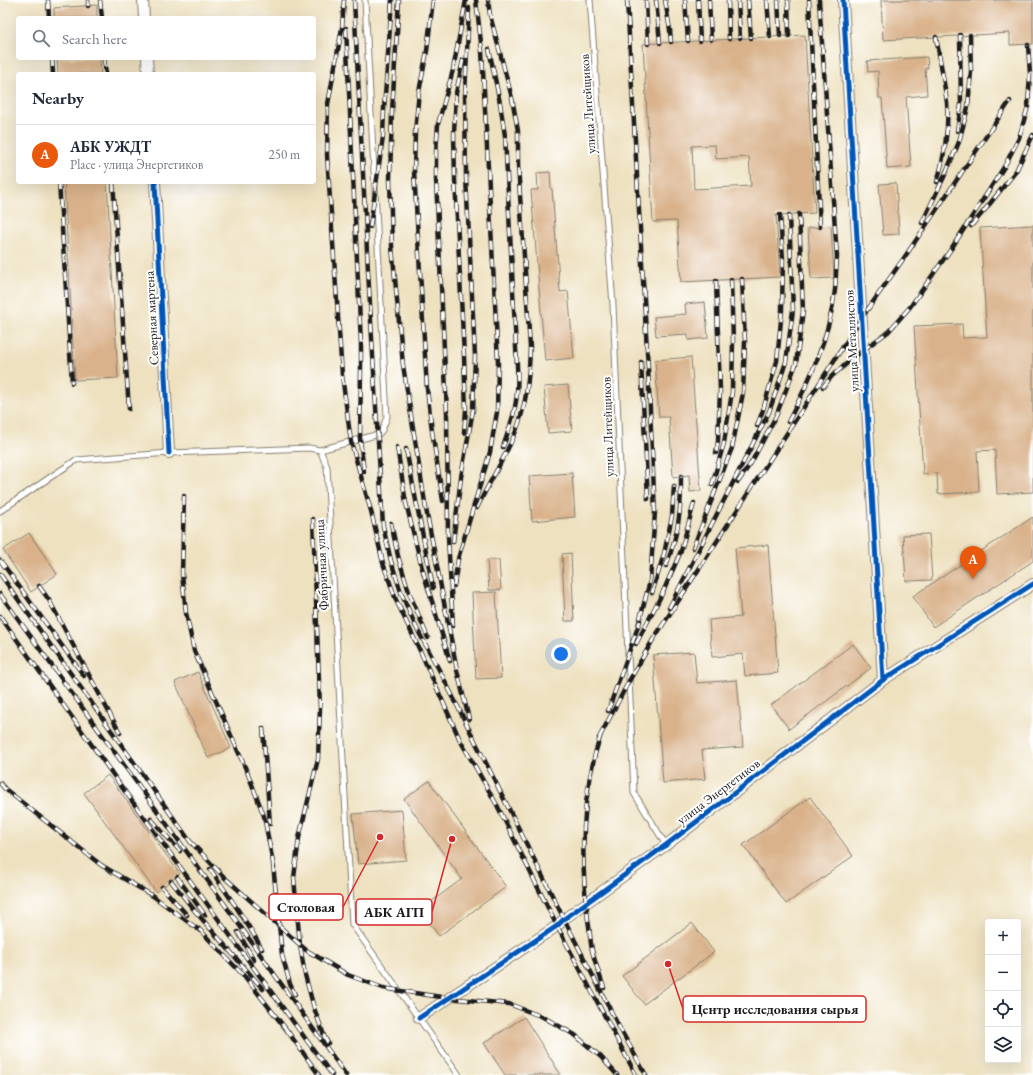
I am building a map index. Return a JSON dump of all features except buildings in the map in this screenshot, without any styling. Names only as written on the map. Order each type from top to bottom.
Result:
[{"type":"street","points":[[143,0],[144,16]]},
{"type":"street","name":"улица Металлистов","points":[[843,0],[883,680]]},
{"type":"street","points":[[147,60],[148,72]]},
{"type":"street","name":"Северная мартена","points":[[155,184],[169,453]]},
{"type":"street","name":"улица Энергетиков","points":[[419,1018],[557,926],[564,919],[883,680],[1033,584]]},
{"type":"lane","points":[[0,511],[76,460],[169,453],[309,448],[320,450],[379,434],[382,430],[387,417],[365,0]]},
{"type":"lane","name":"улица Литейщиков","points":[[590,0],[613,305],[634,793],[666,844]]},
{"type":"lane","name":"Фабричная улица","points":[[320,450],[327,467],[352,924],[419,1018]]},
{"type":"lane","points":[[419,1018],[459,1075]]},
{"type":"railway","points":[[48,0],[49,16]]},
{"type":"railway","points":[[88,0],[88,6]]},
{"type":"railway","points":[[100,0],[102,16]]},
{"type":"railway","points":[[344,0],[342,28],[328,104],[327,155],[342,375],[351,442],[371,511],[383,563],[396,600],[460,740],[497,805],[557,926],[636,1075]]},
{"type":"railway","points":[[354,0],[383,526],[391,561],[402,595],[416,627],[444,679],[618,1025],[646,1075]]},
{"type":"railway","points":[[370,227],[383,137],[392,0]]},
{"type":"railway","points":[[399,0],[392,111],[390,179],[392,246],[403,365],[426,509],[457,670],[469,719]]},
{"type":"railway","points":[[433,0],[427,51],[419,92],[415,132],[414,171],[427,389],[443,501]]},
{"type":"railway","points":[[453,626],[448,537],[447,413],[436,152],[438,124],[453,70],[466,0]]},
{"type":"railway","points":[[454,586],[458,559],[490,452],[497,412],[498,362],[482,51],[476,0]]},
{"type":"railway","points":[[477,508],[507,451],[520,421],[527,390],[530,347],[518,165],[518,131],[512,98],[490,15],[488,0]]},
{"type":"railway","points":[[627,0],[655,512],[650,581],[638,626]]},
{"type":"railway","points":[[646,0],[648,44]]},
{"type":"railway","points":[[656,0],[660,43]]},
{"type":"railway","points":[[665,0],[671,42]]},
{"type":"railway","points":[[685,0],[688,41]]},
{"type":"railway","points":[[698,0],[700,41]]},
{"type":"railway","points":[[709,0],[711,40]]},
{"type":"railway","points":[[728,0],[729,39]]},
{"type":"railway","points":[[738,0],[740,38]]},
{"type":"railway","points":[[748,0],[751,38]]},
{"type":"railway","points":[[767,0],[770,37]]},
{"type":"railway","points":[[778,0],[780,36]]},
{"type":"railway","points":[[788,0],[789,36]]},
{"type":"railway","points":[[809,0],[820,227]]},
{"type":"railway","points":[[788,422],[804,391],[818,358],[828,324],[835,286],[837,257],[819,0]]},
{"type":"railway","points":[[453,542],[461,477],[473,410],[475,356],[466,177],[465,96],[469,8]]},
{"type":"railway","points":[[346,28],[361,344],[361,375]]},
{"type":"railway","points":[[957,131],[961,105],[960,35]]},
{"type":"railway","points":[[922,223],[959,142],[968,107],[971,71],[970,35]]},
{"type":"railway","points":[[936,37],[947,103],[945,143],[937,182]]},
{"type":"railway","points":[[823,387],[832,376],[863,350],[888,332],[910,307],[951,249],[1004,167],[1019,138],[1028,106],[1030,74],[1028,45]]},
{"type":"railway","points":[[489,49],[505,136],[518,374],[515,407],[503,447]]},
{"type":"railway","points":[[52,60],[53,72]]},
{"type":"railway","points":[[104,60],[106,72]]},
{"type":"railway","points":[[463,60],[456,93],[454,133],[466,410],[464,433]]},
{"type":"railway","points":[[651,643],[861,319],[1010,101]]},
{"type":"railway","points":[[971,226],[1016,171],[1033,135]]},
{"type":"railway","points":[[59,184],[72,383]]},
{"type":"railway","points":[[113,184],[129,409]]},
{"type":"railway","points":[[738,482],[751,463],[776,416],[796,364],[803,311],[799,214]]},
{"type":"railway","points":[[757,426],[777,361],[782,310],[783,259],[780,215]]},
{"type":"railway","points":[[669,608],[769,412],[786,362],[793,310],[789,215]]},
{"type":"railway","points":[[693,548],[732,448],[743,393],[745,341],[742,279]]},
{"type":"railway","points":[[712,485],[724,443],[732,392],[733,340],[731,280]]},
{"type":"railway","points":[[716,281],[720,390],[718,441],[716,453]]},
{"type":"railway","points":[[641,362],[648,499]]},
{"type":"railway","points":[[361,370],[360,439],[364,472]]},
{"type":"railway","points":[[397,447],[406,503],[422,568],[450,661]]},
{"type":"railway","points":[[406,449],[433,588]]},
{"type":"railway","points":[[666,566],[674,542],[680,512],[681,476]]},
{"type":"railway","points":[[652,593],[664,554],[672,516],[674,486]]},
{"type":"railway","points":[[184,496],[182,574],[186,613],[194,651],[248,774],[264,816],[274,868]]},
{"type":"railway","points":[[636,644],[663,592],[681,551],[694,503]]},
{"type":"railway","points":[[313,519],[320,708],[318,759],[299,838],[294,878],[300,945],[305,975],[314,1008],[328,1043]]},
{"type":"railway","points":[[391,523],[398,556],[409,592],[428,638]]},
{"type":"railway","points":[[0,560],[84,676]]},
{"type":"railway","points":[[0,574],[192,844]]},
{"type":"railway","points":[[39,586],[49,600],[120,733]]},
{"type":"railway","points":[[0,594],[213,888],[346,1075]]},
{"type":"railway","points":[[0,616],[121,786],[332,1075]]},
{"type":"railway","points":[[608,711],[640,621]]},
{"type":"railway","points":[[599,738],[654,638]]},
{"type":"railway","points":[[263,728],[270,824]]},
{"type":"railway","points":[[601,734],[589,780],[583,850],[585,897],[591,946],[604,988]]},
{"type":"railway","points":[[0,783],[5,789],[101,865],[153,896],[203,933]]},
{"type":"railway","points":[[151,819],[180,851]]},
{"type":"railway","points":[[189,840],[224,877],[306,950],[348,975],[383,988],[448,998],[509,1004],[543,1017],[575,1035],[601,1057],[617,1075]]},
{"type":"railway","points":[[273,864],[282,955],[290,984],[295,995]]},
{"type":"railway","points":[[210,869],[244,918],[262,949]]},
{"type":"railway","points":[[177,877],[205,915]]},
{"type":"railway","points":[[171,881],[263,989]]},
{"type":"railway","points":[[162,887],[187,915]]},
{"type":"railway","points":[[199,929],[246,978],[289,1033]]},
{"type":"railway","points":[[238,932],[254,960]]},
{"type":"railway","points":[[286,1029],[319,1075]]},
{"type":"cycle path","points":[[843,0],[883,680]]},
{"type":"cycle path","points":[[155,184],[169,453]]},
{"type":"cycle path","points":[[419,1018],[557,926],[564,919],[666,845],[883,680],[1033,584]]},
{"type":"place","name":"АБК УЖДТ","points":[[973,579]]},
{"type":"place","name":"Столовая","points":[[380,837]]},
{"type":"place","name":"АБК АГП","points":[[452,839]]},
{"type":"place","name":"Центр исследования сырья","points":[[668,964]]}]
